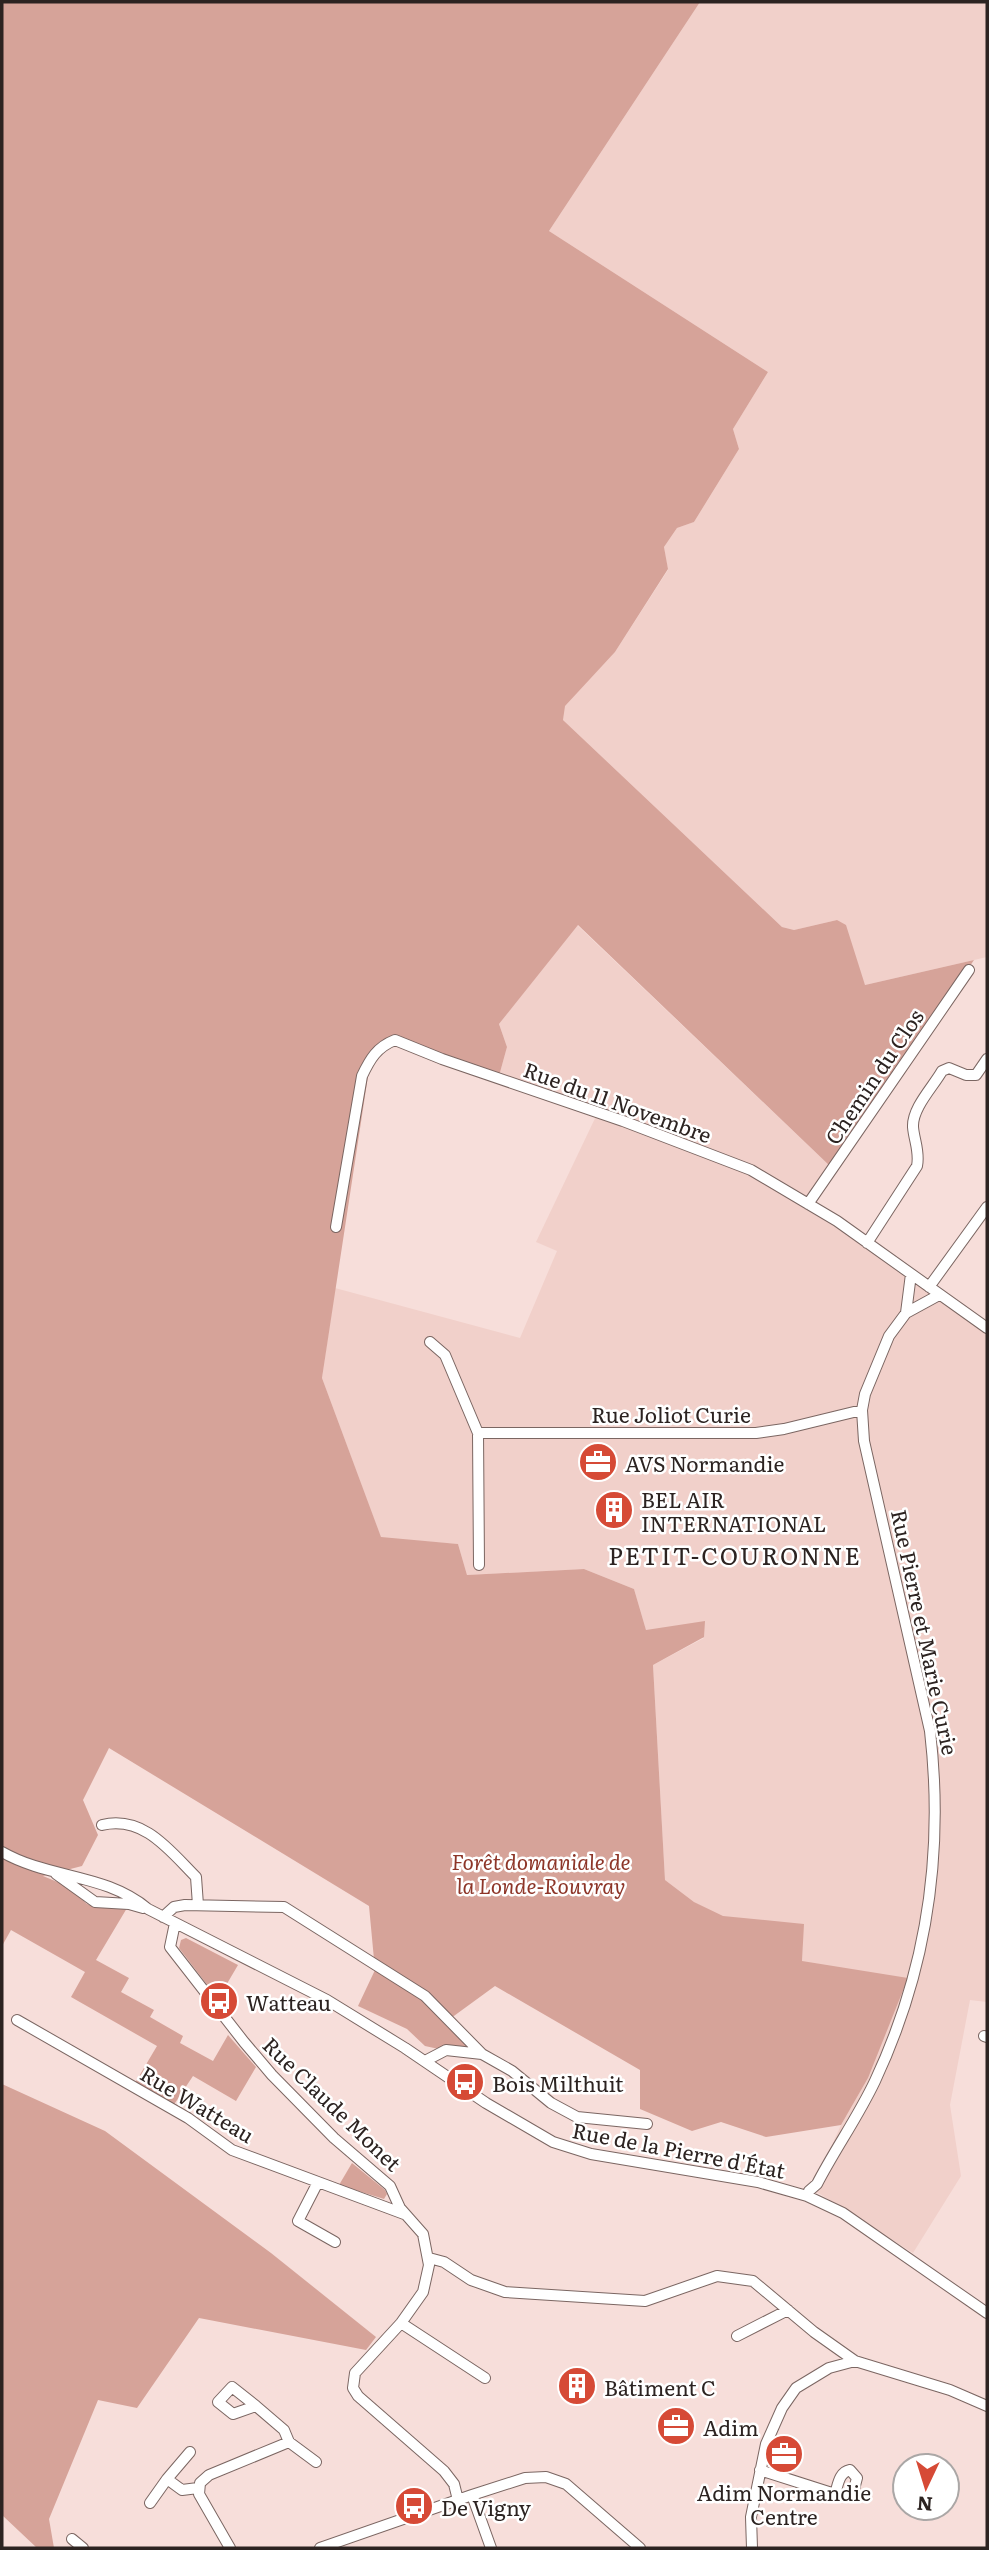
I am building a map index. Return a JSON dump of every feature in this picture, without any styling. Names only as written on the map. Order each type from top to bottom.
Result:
[{"type":"street","name":"Chemin du Clos","points":[[808,1204],[969,970]]},
{"type":"street","name":"Rue du 11 Novembre","points":[[337,1227],[362,1076],[370,1058],[383,1044],[395,1040],[442,1059],[623,1121],[751,1170],[837,1221],[987,1328]]},
{"type":"street","points":[[867,1243],[917,1166],[919,1158],[913,1126],[914,1115],[942,1071],[948,1068],[965,1075],[976,1075],[987,1059]]},
{"type":"street","points":[[929,1287],[987,1207]]},
{"type":"street","name":"Rue Pierre et Marie Curie","points":[[906,1312],[911,1274]]},
{"type":"street","name":"Rue Pierre et Marie Curie","points":[[807,2196],[808,2191],[817,2184],[858,2114],[897,2029],[914,1979],[925,1931],[933,1863],[935,1776],[930,1731],[864,1441],[862,1410],[871,1375],[888,1336],[906,1312],[939,1295]]},
{"type":"street","points":[[430,1342],[445,1355],[478,1433],[479,1565]]},
{"type":"street","name":"Rue Joliot Curie","points":[[478,1433],[756,1433],[862,1410]]},
{"type":"street","points":[[103,1825],[116,1822],[137,1826],[162,1843],[196,1877],[198,1905]]},
{"type":"street","name":"Rue de la Pierre d'État","points":[[2,1852],[23,1864],[83,1877],[134,1897],[148,1909],[327,2000],[508,2116],[568,2148],[758,2182],[807,2196],[843,2213],[987,2313]]},
{"type":"street","points":[[53,1872],[95,1902],[129,1904],[148,1909]]},
{"type":"street","points":[[163,1917],[174,1907],[198,1905],[284,1907],[425,1996],[482,2054],[512,2071],[551,2103],[576,2117],[647,2124]]},
{"type":"street","name":"Rue Claude Monet","points":[[175,1923],[170,1947],[272,2075],[334,2138],[390,2186],[400,2208],[422,2234],[429,2258]]},
{"type":"street","name":"Rue Watteau","points":[[17,2020],[188,2118],[232,2150],[407,2215]]},
{"type":"street","points":[[425,2061],[446,2050],[482,2054]]},
{"type":"street","points":[[318,2182],[298,2221],[335,2242]]},
{"type":"street","points":[[457,2500],[454,2484],[444,2471],[355,2392],[353,2384],[355,2373],[401,2323],[423,2291],[429,2258],[444,2262],[471,2280],[505,2292],[645,2301],[717,2277],[753,2281],[855,2361],[950,2390],[987,2406]]},
{"type":"street","points":[[737,2336],[788,2310]]},
{"type":"street","points":[[401,2323],[485,2378]]},
{"type":"street","points":[[752,2548],[751,2517],[760,2470],[766,2444],[782,2408],[796,2388],[829,2368],[855,2361]]},
{"type":"street","points":[[256,2406],[284,2430],[289,2442],[316,2462]]},
{"type":"street","points":[[230,2548],[198,2494],[198,2488],[209,2475],[289,2442]]},
{"type":"street","points":[[150,2503],[190,2452]]},
{"type":"street","points":[[760,2470],[835,2494]]},
{"type":"street","points":[[320,2548],[472,2495],[525,2479],[545,2477],[566,2484],[640,2548]]},
{"type":"street","points":[[167,2479],[182,2490],[198,2488]]},
{"type":"street","points":[[472,2495],[491,2548]]},
{"type":"street","points":[[72,2539],[83,2548]]},
{"type":"shaded area","points":[[700,2],[987,2],[987,957],[865,985],[837,920],[794,930],[782,927],[563,720],[564,706],[615,652],[668,570],[664,547],[677,528],[694,522],[739,449],[733,429],[768,372],[549,231]]},
{"type":"shaded area","points":[[577,925],[832,1168],[802,1207],[838,1229],[987,1334],[987,2002],[970,2000],[950,2105],[961,2176],[913,2253],[812,2189],[841,2125],[868,2078],[802,1961],[803,1925],[723,1917],[694,1902],[665,1880],[653,1665],[704,1638],[646,1630],[634,1589],[584,1569],[467,1575],[458,1544],[381,1538],[322,1378],[335,1288],[520,1338],[557,1251],[536,1242],[599,1110],[499,1076],[507,1047],[499,1024]]},
{"type":"green space","name":"Forêt domaniale de la Londe-Rouvray","points":[[2,2],[700,2],[549,231],[768,372],[733,429],[739,449],[694,522],[677,528],[664,547],[668,569],[615,652],[565,706],[563,720],[782,927],[794,930],[837,920],[846,925],[865,985],[974,960],[832,1168],[578,925],[499,1024],[507,1047],[499,1076],[399,1039],[370,1063],[322,1378],[381,1537],[458,1544],[467,1575],[584,1569],[634,1589],[646,1630],[705,1621],[704,1637],[653,1665],[665,1880],[694,1902],[723,1916],[804,1924],[802,1961],[908,1978],[868,2078],[841,2125],[766,2137],[721,2122],[692,2131],[640,2109],[640,2070],[495,1986],[447,2021],[467,2045],[457,2053],[425,2046],[407,2029],[358,2006],[375,1970],[369,1906],[109,1748],[83,1800],[98,1835],[82,1866],[43,1876],[67,1886],[87,1904],[101,1908],[127,1908],[96,1960],[129,1978],[121,1992],[154,2010],[150,2017],[183,2036],[180,2043],[213,2061],[228,2035],[256,2067],[236,2101],[193,2076],[173,2106],[135,2083],[157,2046],[71,1997],[85,1972],[11,1930],[2,1946]]},
{"type":"green space","points":[[186,1938],[238,1965],[218,1999],[179,1948],[181,1940]]},
{"type":"green space","points":[[2,2084],[105,2131],[271,2253],[376,2337],[366,2350],[199,2318],[137,2408],[98,2400],[49,2519],[54,2548],[37,2548],[2,2515]]},
{"type":"green space","points":[[352,2163],[385,2190],[387,2194],[384,2199],[339,2185]]},
{"type":"place","name":"AVS Normandie","points":[[598,1462]]},
{"type":"place","name":"BEL AIR INTERNATIONAL","points":[[614,1510]]},
{"type":"place","name":"Watteau","points":[[219,2001]]},
{"type":"place","name":"Bois Milthuit","points":[[465,2082]]},
{"type":"place","name":"Bâtiment C","points":[[577,2386]]},
{"type":"place","name":"Adim","points":[[676,2426]]},
{"type":"place","name":"Adim Normandie Centre","points":[[784,2454]]},
{"type":"place","name":"De Vigny","points":[[414,2506]]},
{"type":"district","name":"PETIT-COURONNE","points":[[735,1554]]}]
